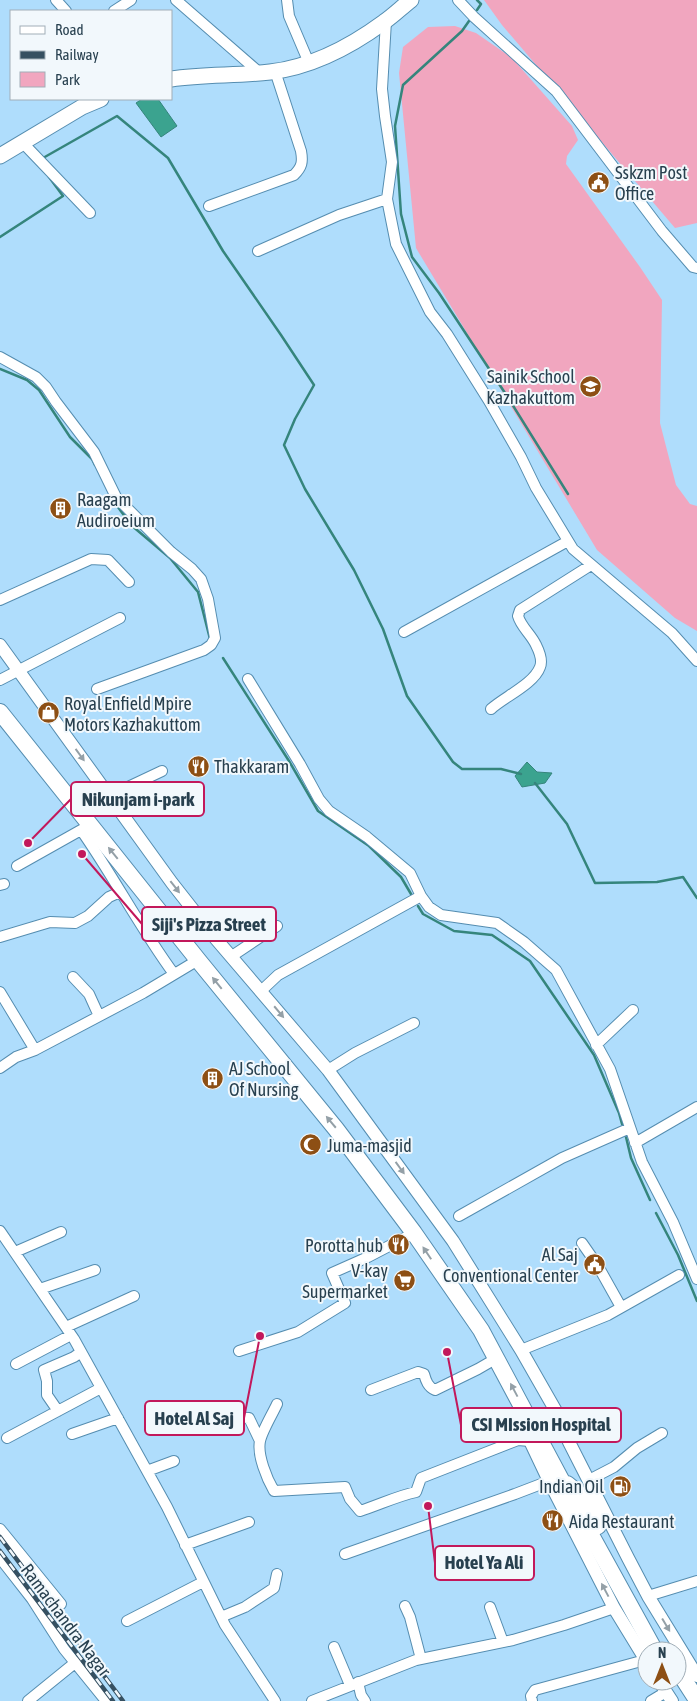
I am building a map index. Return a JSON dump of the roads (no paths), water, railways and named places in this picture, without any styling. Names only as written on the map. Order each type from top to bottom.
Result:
[{"type":"highway","points":[[0,712],[198,960],[336,1128],[414,1233],[482,1330],[532,1424],[555,1480],[575,1506],[641,1641]]},
{"type":"highway","points":[[555,1480],[584,1498],[635,1599],[660,1641]]},
{"type":"highway","points":[[687,1684],[697,1700]]},
{"type":"highway","points":[[670,1691],[684,1701]]},
{"type":"main road","points":[[175,77],[268,72],[309,63],[335,54],[386,21],[411,0]]},
{"type":"main road","points":[[0,156],[82,107],[99,100]]},
{"type":"street","points":[[56,0],[65,10]]},
{"type":"street","points":[[116,10],[131,0]]},
{"type":"street","points":[[176,0],[268,72],[303,160],[300,169],[294,175],[209,206]]},
{"type":"street","points":[[287,0],[294,30],[309,63]]},
{"type":"street","points":[[458,0],[474,17],[556,91],[662,231],[693,268],[697,268]]},
{"type":"street","points":[[386,21],[382,88],[392,162],[387,199],[396,244],[430,312],[447,334],[489,402],[522,457],[536,488],[573,549],[672,633],[697,660]]},
{"type":"street","points":[[22,142],[90,213]]},
{"type":"street","points":[[258,252],[339,216],[387,199]]},
{"type":"street","points":[[0,357],[36,376],[46,387],[94,452],[116,497],[170,552],[192,569],[201,579],[208,599],[216,638],[211,646],[97,689]]},
{"type":"street","points":[[404,632],[568,541]]},
{"type":"street","points":[[0,600],[91,559],[108,560],[129,582]]},
{"type":"street","points":[[491,709],[526,683],[536,674],[541,666],[541,656],[535,642],[519,620],[520,610],[590,565]]},
{"type":"street","points":[[0,680],[120,618]]},
{"type":"street","points":[[0,645],[172,883],[328,1070],[453,1241],[522,1350],[557,1413],[569,1442],[648,1596],[697,1676]]},
{"type":"street","points":[[248,679],[319,799],[329,811],[368,836],[404,867],[410,873],[421,896],[429,907],[441,915],[497,923],[539,954],[556,970],[610,1068],[642,1162],[672,1222],[697,1279]]},
{"type":"street","points":[[109,796],[162,771]]},
{"type":"street","points":[[17,866],[81,830],[154,946],[174,974]]},
{"type":"street","points":[[0,938],[50,922],[74,923],[88,916],[109,897],[120,892]]},
{"type":"street","points":[[261,991],[278,975],[421,896]]},
{"type":"street","points":[[232,956],[277,926]]},
{"type":"street","points":[[0,1068],[16,1057],[35,1050],[143,994],[198,960]]},
{"type":"street","points":[[74,977],[89,994],[99,1016]]},
{"type":"street","points":[[0,992],[35,1050]]},
{"type":"street","points":[[596,1045],[633,1010]]},
{"type":"street","points":[[328,1070],[355,1053],[414,1023]]},
{"type":"street","points":[[636,1143],[697,1107]]},
{"type":"street","points":[[459,1216],[562,1158],[630,1128]]},
{"type":"street","points":[[0,1230],[81,1352],[167,1507],[221,1617],[275,1701]]},
{"type":"street","points":[[15,1252],[61,1232]]},
{"type":"street","points":[[239,1351],[298,1332],[344,1304],[332,1273],[414,1233]]},
{"type":"street","points":[[582,1243],[598,1266],[621,1307]]},
{"type":"street","points":[[40,1289],[95,1270]]},
{"type":"street","points":[[522,1350],[597,1320],[679,1275]]},
{"type":"street","points":[[16,1364],[68,1331],[134,1296]]},
{"type":"street","points":[[58,1411],[47,1395],[47,1381],[44,1370],[81,1352]]},
{"type":"street","points":[[372,1390],[418,1372],[424,1374],[426,1381],[435,1390],[497,1358]]},
{"type":"street","points":[[7,1438],[101,1388]]},
{"type":"street","points":[[260,1441],[277,1404]]},
{"type":"street","points":[[226,1417],[249,1418],[260,1441],[262,1460],[268,1481],[274,1491],[345,1487],[350,1499],[360,1511],[384,1504],[402,1495],[416,1492],[421,1478],[518,1440],[530,1441]]},
{"type":"street","points":[[72,1434],[118,1418]]},
{"type":"street","points":[[532,1424],[530,1441],[555,1480],[614,1608],[637,1641]]},
{"type":"street","points":[[589,1480],[614,1467],[637,1448],[662,1433]]},
{"type":"street","points":[[146,1471],[174,1462]]},
{"type":"street","points":[[344,1554],[555,1480]]},
{"type":"street","points":[[185,1545],[249,1522]]},
{"type":"street","points":[[0,1529],[61,1604]]},
{"type":"street","name":"Ramachandra Nagar","points":[[0,1558],[32,1600],[64,1649],[106,1701]]},
{"type":"street","points":[[221,1617],[245,1606],[274,1588],[277,1574]]},
{"type":"street","points":[[648,1596],[697,1581]]},
{"type":"street","points":[[127,1621],[203,1582]]},
{"type":"street","points":[[405,1606],[410,1617],[421,1659]]},
{"type":"street","points":[[490,1607],[503,1642]]},
{"type":"street","points":[[312,1701],[421,1659],[503,1642],[564,1625],[614,1608]]},
{"type":"street","points":[[334,1647],[365,1701]]},
{"type":"street","points":[[532,1701],[530,1696],[534,1690],[637,1661]]},
{"type":"street","points":[[28,1701],[76,1662]]},
{"type":"street","points":[[651,1701],[670,1691]]},
{"type":"waterway","points":[[477,0],[481,4],[477,10]]},
{"type":"waterway","points":[[469,21],[462,31],[403,85],[395,126],[401,214],[412,257],[439,293],[507,396],[568,494]]},
{"type":"waterway","points":[[43,158],[117,116],[168,158],[223,251],[314,385],[295,419],[284,445],[305,489],[354,570],[383,629],[407,696],[453,762],[462,769],[501,769],[521,774]]},
{"type":"waterway","points":[[0,237],[63,196],[49,177]]},
{"type":"waterway","points":[[0,369],[27,380],[39,390],[70,437],[92,459],[95,465]]},
{"type":"waterway","points":[[115,503],[131,525],[170,558],[198,592],[210,639]]},
{"type":"waterway","points":[[223,658],[289,761],[318,811],[369,846],[401,877],[411,894]]},
{"type":"waterway","points":[[535,783],[567,824],[595,883],[657,882],[683,877],[697,898]]},
{"type":"waterway","points":[[418,906],[423,914],[454,931],[492,935],[530,961],[594,1055],[622,1124]]},
{"type":"waterway","points":[[626,1137],[631,1158],[650,1200]]},
{"type":"waterway","points":[[656,1213],[678,1255],[697,1301]]},
{"type":"railway","points":[[0,1537],[123,1701]]},
{"type":"railway","points":[[0,1551],[113,1701]]},
{"type":"place","name":"Sskzm Post Office","points":[[599,182]]},
{"type":"place","name":"Sainik School Kazhakuttom","points":[[591,386]]},
{"type":"place","name":"Raagam Audiroeium","points":[[61,509]]},
{"type":"place","name":"Royal Enfield Mpire Motors Kazhakuttom","points":[[48,713]]},
{"type":"place","name":"Thakkaram","points":[[198,766]]},
{"type":"place","name":"Nikunjam i-park","points":[[28,843]]},
{"type":"place","name":"Siji's Pizza Street","points":[[82,854]]},
{"type":"place","name":"AJ School Of Nursing","points":[[213,1078]]},
{"type":"place","name":"Juma-masjid","points":[[311,1145]]},
{"type":"place","name":"Porotta hub","points":[[399,1245]]},
{"type":"place","name":"Al Saj Conventional Center","points":[[594,1264]]},
{"type":"place","name":"V-kay Supermarket","points":[[404,1280]]},
{"type":"place","name":"Hotel Al Saj","points":[[260,1336]]},
{"type":"place","name":"CSI MIssion Hospital","points":[[447,1352]]},
{"type":"place","name":"Indian Oil","points":[[620,1486]]},
{"type":"place","name":"Hotel Ya Ali","points":[[428,1506]]},
{"type":"place","name":"Aida Restaurant","points":[[553,1521]]}]
